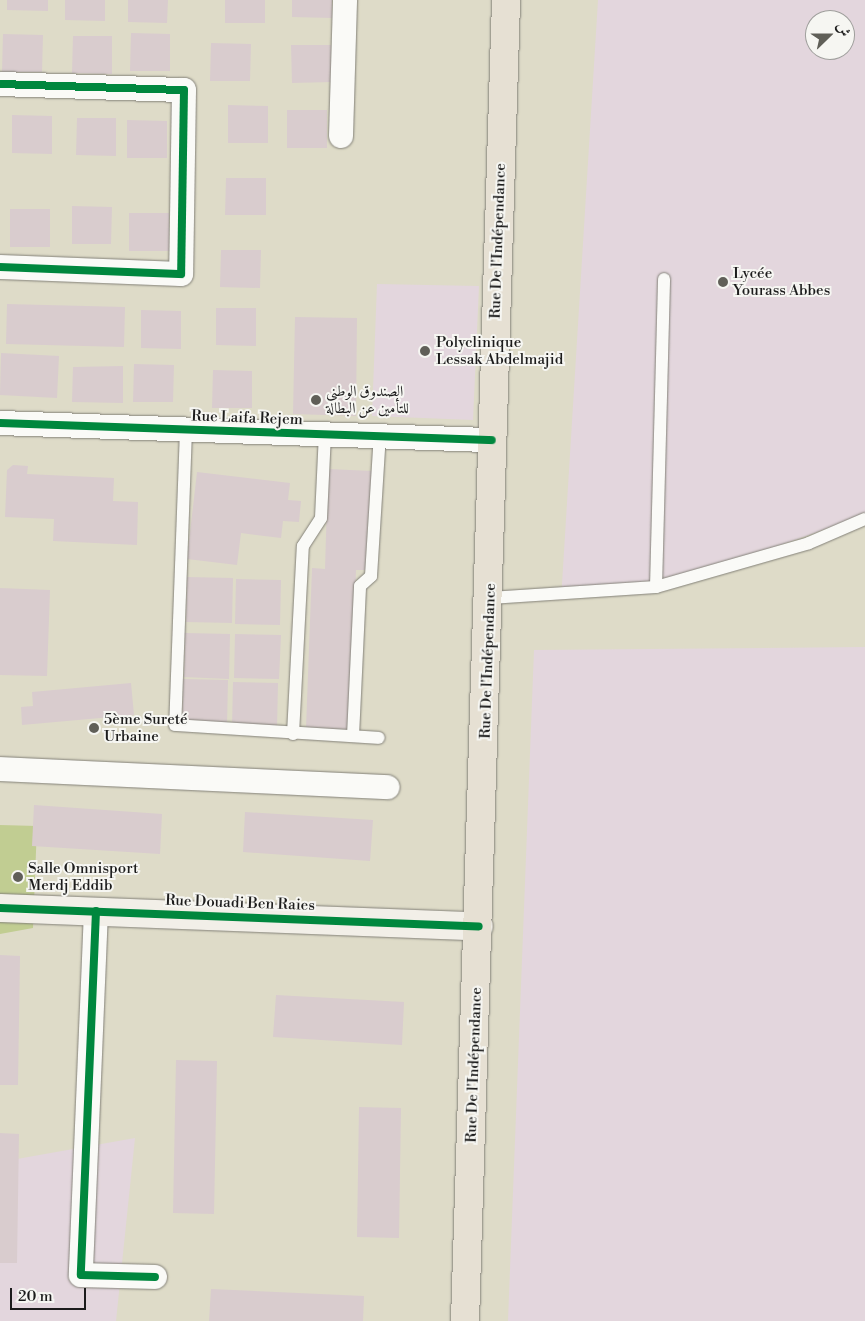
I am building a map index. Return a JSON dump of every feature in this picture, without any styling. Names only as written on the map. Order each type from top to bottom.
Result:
[{"type":"main road","name":"Rue De l'Indépendance","points":[[465,1321],[480,926],[490,598],[492,440],[506,0]]},
{"type":"street","points":[[341,136],[345,0]]},
{"type":"street","points":[[0,84],[184,90],[181,274],[0,267]]},
{"type":"street","name":"Rue Laifa Rejem","points":[[0,424],[380,434],[492,440]]},
{"type":"street","points":[[0,769],[388,787]]},
{"type":"street","name":"Rue Douadi Ben Raies","points":[[0,908],[480,926]]},
{"type":"street","points":[[96,911],[82,1275],[155,1277]]},
{"type":"lane","points":[[656,587],[664,279]]},
{"type":"lane","points":[[186,430],[175,726],[379,738]]},
{"type":"lane","points":[[293,734],[303,546],[321,518],[325,434]]},
{"type":"lane","points":[[352,736],[360,586],[371,576],[380,434]]},
{"type":"lane","points":[[490,598],[656,587],[809,543],[865,519]]},
{"type":"shaded area","name":"Lycée Yourass Abbes","points":[[598,0],[865,0],[865,515],[698,574],[561,600]]},
{"type":"shaded area","name":"Polyclinique Lessak Abdelmajid","points":[[377,284],[479,286],[473,420],[372,416]]},
{"type":"shaded area","points":[[865,647],[865,1321],[508,1321],[534,650]]},
{"type":"shaded area","points":[[135,1138],[116,1321],[0,1321],[0,1162]]},
{"type":"green space","name":"Salle Omnisport Merdj Eddib","points":[[0,825],[37,826],[33,928],[0,934]]},
{"type":"building","points":[[7,0],[48,0],[48,11],[7,10]]},
{"type":"building","points":[[65,0],[105,0],[105,21],[65,20]]},
{"type":"building","points":[[128,0],[168,0],[167,23],[128,22]]},
{"type":"building","points":[[225,0],[265,0],[265,23],[225,23]]},
{"type":"building","points":[[292,0],[332,0],[332,18],[292,17]]},
{"type":"building","points":[[131,33],[170,34],[170,71],[130,71]]},
{"type":"building","points":[[3,34],[43,35],[42,72],[2,72]]},
{"type":"building","points":[[73,36],[112,36],[112,74],[72,73]]},
{"type":"building","points":[[211,43],[251,44],[250,81],[210,81]]},
{"type":"building","points":[[291,45],[331,45],[332,82],[292,83]]},
{"type":"building","points":[[228,105],[268,106],[268,143],[228,143]]},
{"type":"building","points":[[287,110],[327,110],[327,148],[287,148]]},
{"type":"building","points":[[12,115],[52,116],[52,154],[12,153]]},
{"type":"building","points":[[77,118],[116,118],[116,156],[76,155]]},
{"type":"building","points":[[127,120],[167,121],[167,158],[127,158]]},
{"type":"building","points":[[226,178],[266,178],[266,215],[225,215]]},
{"type":"building","points":[[72,206],[112,207],[111,244],[72,244]]},
{"type":"building","points":[[10,209],[50,209],[50,247],[10,247]]},
{"type":"building","points":[[129,213],[169,213],[169,251],[129,251]]},
{"type":"building","points":[[221,250],[261,250],[260,288],[220,287]]},
{"type":"building","points":[[7,304],[125,307],[124,347],[6,344]]},
{"type":"building","points":[[216,308],[256,308],[256,346],[216,345]]},
{"type":"building","points":[[141,310],[181,311],[181,349],[141,348]]},
{"type":"building","points":[[295,317],[357,318],[356,416],[293,414]]},
{"type":"building","points":[[1,353],[59,356],[57,398],[0,395]]},
{"type":"building","points":[[134,364],[174,365],[173,402],[133,402]]},
{"type":"building","points":[[123,366],[123,403],[72,402],[73,367]]},
{"type":"building","points":[[213,370],[252,371],[252,408],[212,408]]},
{"type":"building","points":[[13,465],[28,466],[27,474],[114,478],[113,501],[138,502],[137,545],[53,541],[54,519],[5,517],[7,470]]},
{"type":"building","points":[[328,469],[372,471],[368,570],[356,570],[350,730],[306,728],[312,568],[325,569]]},
{"type":"building","points":[[197,472],[290,483],[288,500],[301,501],[299,522],[283,521],[281,538],[241,533],[237,565],[187,559]]},
{"type":"building","points":[[187,577],[233,578],[232,623],[186,622]]},
{"type":"building","points":[[236,579],[281,580],[280,625],[235,624]]},
{"type":"building","points":[[0,588],[50,590],[47,676],[0,675]]},
{"type":"building","points":[[185,633],[230,634],[229,679],[184,677]]},
{"type":"building","points":[[235,634],[281,635],[279,679],[234,678]]},
{"type":"building","points":[[183,679],[228,680],[227,725],[182,724]]},
{"type":"building","points":[[233,682],[278,683],[277,728],[232,727]]},
{"type":"building","points":[[131,683],[134,715],[22,725],[21,707],[33,706],[32,692]]},
{"type":"building","points":[[34,805],[162,814],[160,854],[32,846]]},
{"type":"building","points":[[245,812],[373,820],[370,861],[243,852]]},
{"type":"building","points":[[0,955],[20,956],[18,1085],[0,1085]]},
{"type":"building","points":[[276,995],[404,1002],[402,1045],[273,1037]]},
{"type":"building","points":[[176,1060],[217,1061],[214,1214],[173,1213]]},
{"type":"building","points":[[359,1107],[401,1108],[399,1238],[357,1237]]},
{"type":"building","points":[[0,1133],[19,1134],[17,1263],[0,1263]]},
{"type":"building","points":[[211,1289],[364,1296],[363,1321],[209,1321]]},
{"type":"cycle path","points":[[0,84],[184,90],[181,274],[0,267]]},
{"type":"cycle path","points":[[0,423],[492,440]]},
{"type":"cycle path","points":[[0,908],[479,926]]},
{"type":"cycle path","points":[[96,911],[81,1275],[155,1277]]},
{"type":"place","name":"Lycée Yourass Abbes","points":[[723,282]]},
{"type":"place","name":"Polyclinique Lessak Abdelmajid","points":[[425,351]]},
{"type":"place","name":"الصندوق الوطني للتأمين عن البطالة","points":[[316,400]]},
{"type":"place","name":"5ème Sureté Urbaine","points":[[94,728]]},
{"type":"place","name":"Salle Omnisport Merdj Eddib","points":[[18,877]]}]
